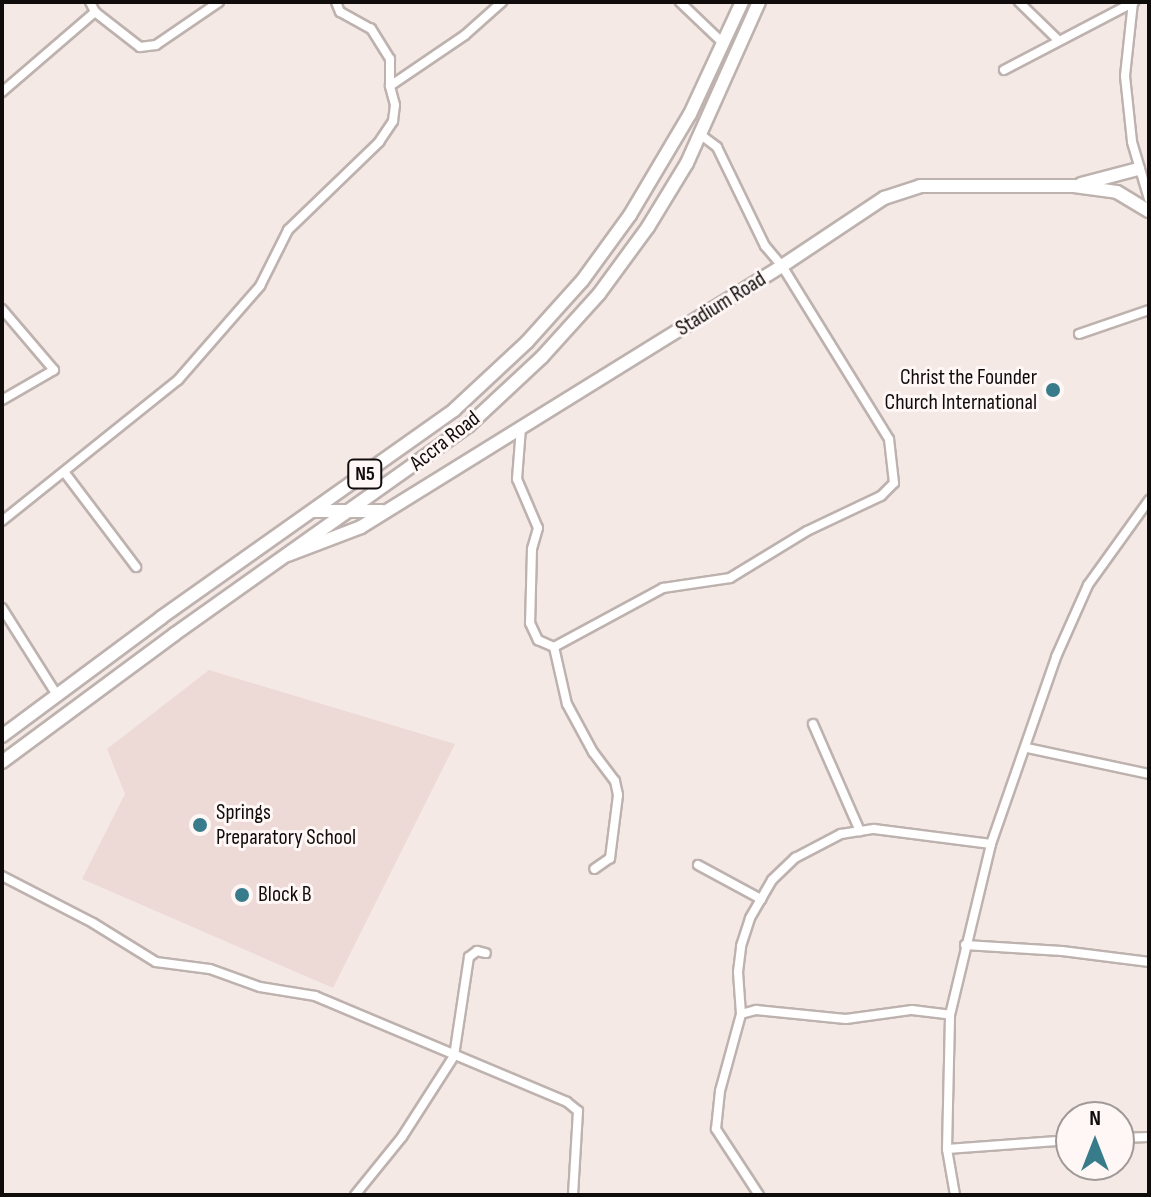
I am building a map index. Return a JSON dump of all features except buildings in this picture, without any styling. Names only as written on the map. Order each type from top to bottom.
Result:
[{"type":"main road","name":"Accra Road","points":[[2,736],[454,410],[527,342],[582,281],[630,215],[690,114],[742,2]]},
{"type":"main road","name":"Accra Road","points":[[2,762],[282,557],[468,426],[542,357],[599,294],[648,227],[700,134],[759,2]]},
{"type":"main road","points":[[1074,186],[1138,169]]},
{"type":"main road","name":"Stadium Road","points":[[313,511],[344,513],[389,510],[782,266],[884,198],[911,188],[1074,186],[1117,192],[1149,211]]},
{"type":"main road","points":[[282,557],[330,542],[389,510]]},
{"type":"street","points":[[90,2],[95,12],[140,47],[156,45],[219,2]]},
{"type":"street","points":[[2,521],[178,380],[260,286],[288,230],[379,142],[393,121],[395,105],[390,86],[390,59],[371,29],[340,12],[336,2]]},
{"type":"street","points":[[390,86],[465,35],[502,2]]},
{"type":"street","points":[[680,2],[725,44]]},
{"type":"street","points":[[1019,2],[1058,40]]},
{"type":"street","points":[[1004,70],[1133,2]]},
{"type":"street","points":[[1133,2],[1125,76],[1138,169],[1149,199]]},
{"type":"street","points":[[2,92],[95,12]]},
{"type":"street","points":[[554,647],[663,588],[730,578],[807,531],[881,496],[894,483],[889,439],[782,266],[765,246],[717,147],[700,134]]},
{"type":"street","points":[[2,309],[54,370],[2,400]]},
{"type":"street","points":[[1079,334],[1149,310]]},
{"type":"street","points":[[521,428],[517,479],[538,528],[532,549],[530,623],[538,640],[554,647]]},
{"type":"street","points":[[65,473],[136,567]]},
{"type":"street","points":[[955,1195],[947,1149],[950,1015],[991,844],[1027,748],[1056,657],[1088,585],[1149,500]]},
{"type":"street","points":[[2,608],[57,695]]},
{"type":"street","points":[[554,647],[567,704],[593,752],[615,781],[618,795],[610,858],[594,869]]},
{"type":"street","points":[[813,724],[860,831]]},
{"type":"street","points":[[1027,748],[1149,774]]},
{"type":"street","points":[[759,1195],[716,1129],[720,1091],[741,1014],[738,972],[741,946],[750,918],[772,880],[795,858],[841,834],[874,829],[991,844]]},
{"type":"street","points":[[698,865],[761,899]]},
{"type":"street","points":[[2,876],[93,923],[156,962],[210,969],[260,987],[315,996],[567,1102],[578,1111],[573,1195]]},
{"type":"street","points":[[965,945],[1062,951],[1149,962]]},
{"type":"street","points":[[355,1195],[402,1137],[454,1056],[469,957],[477,951],[486,953]]},
{"type":"street","points":[[741,1014],[756,1010],[846,1019],[912,1010],[950,1015]]},
{"type":"street","points":[[947,1149],[1055,1141]]},
{"type":"shaded area","points":[[209,670],[455,744],[333,988],[82,879],[125,794],[107,749]]},
{"type":"place","name":"Christ the Founder Church International","points":[[1053,390]]},
{"type":"place","name":"Springs Preparatory School","points":[[200,825]]},
{"type":"place","name":"Block B","points":[[242,895]]}]
